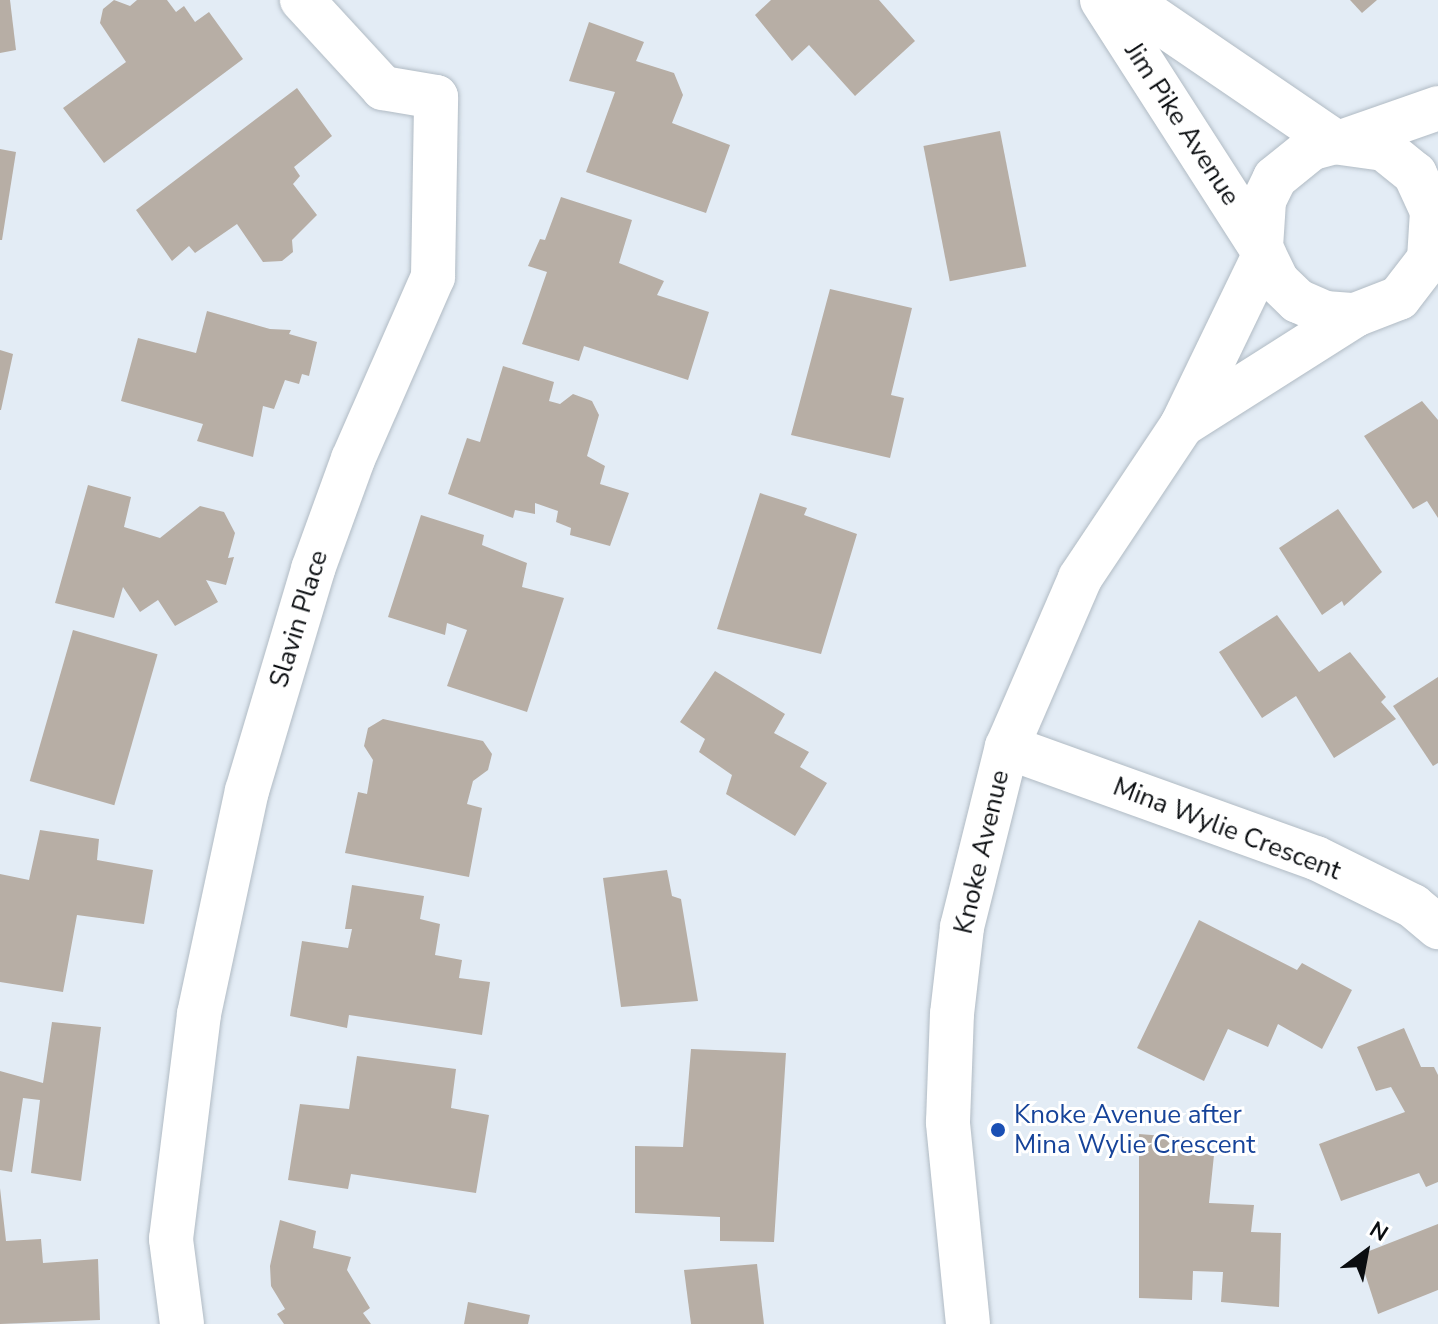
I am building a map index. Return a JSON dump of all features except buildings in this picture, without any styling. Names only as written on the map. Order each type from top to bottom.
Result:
[{"type":"street","name":"Slavin Place","points":[[182,1324],[171,1239],[199,1014],[243,805],[313,569],[353,459],[433,277],[436,97],[383,88],[302,0]]},
{"type":"street","name":"Jim Pike Avenue","points":[[1102,0],[1262,252]]},
{"type":"street","name":"Jim Pike Avenue","points":[[1127,0],[1339,141]]},
{"type":"street","points":[[1339,141],[1384,149],[1401,160],[1435,205],[1434,235],[1417,281],[1378,310],[1355,315],[1325,313],[1298,301],[1277,281],[1262,252],[1264,201],[1275,178],[1301,155],[1339,141],[1438,108]]},
{"type":"street","name":"Knoke Avenue","points":[[968,1324],[948,1122],[952,1014],[962,927],[1007,747],[1080,578],[1182,425],[1262,252]]},
{"type":"street","name":"Knoke Avenue","points":[[1182,425],[1355,315]]},
{"type":"street","name":"Mina Wylie Crescent","points":[[1007,747],[1316,858],[1413,906],[1438,927]]},
{"type":"place","name":"Knoke Avenue after Mina Wylie Crescent","points":[[998,1130]]}]
